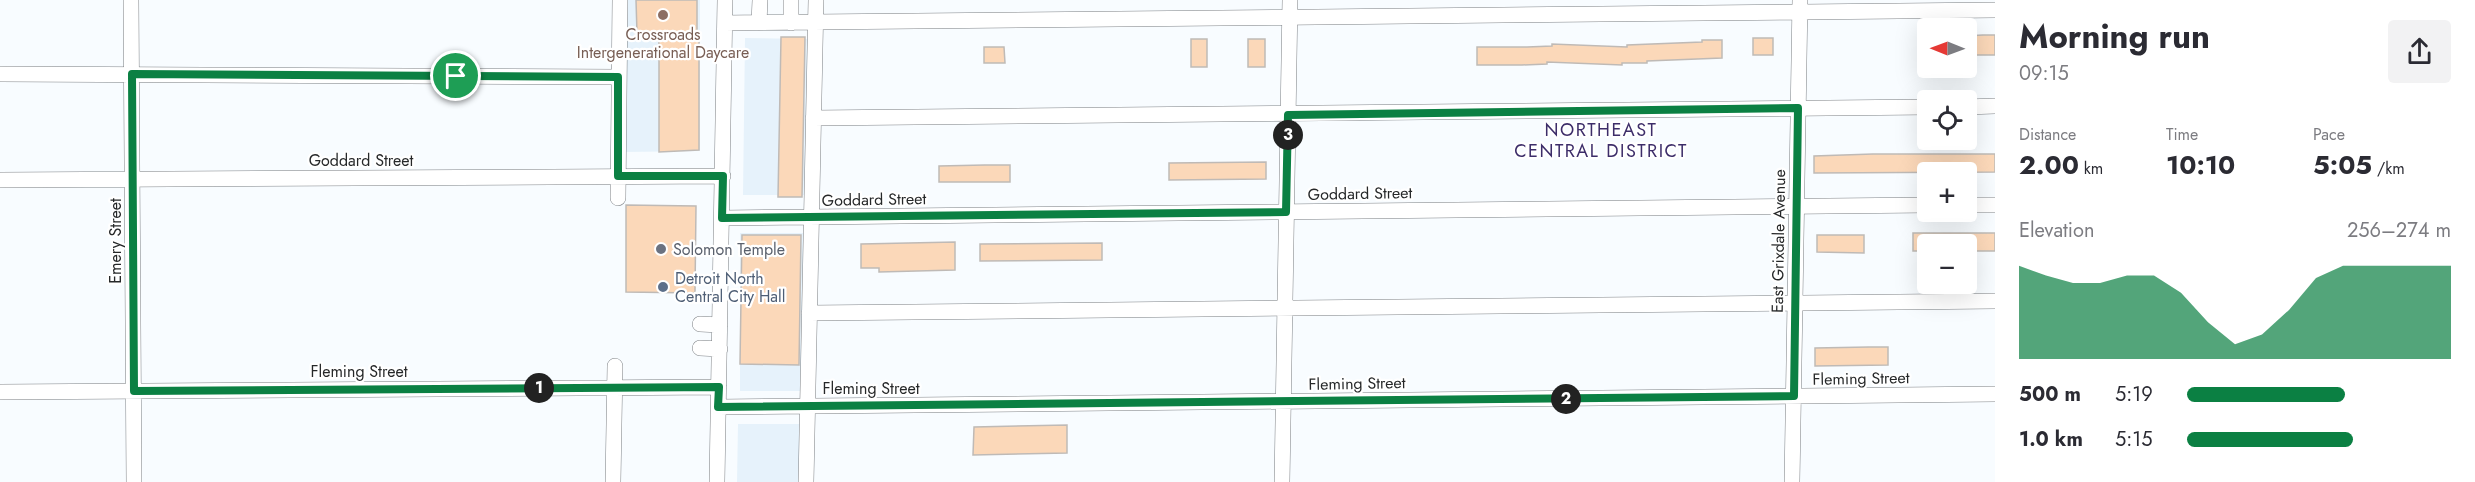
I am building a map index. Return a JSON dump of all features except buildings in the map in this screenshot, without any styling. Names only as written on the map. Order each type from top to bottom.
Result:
[{"type":"street","name":"Emery Street","points":[[131,0],[134,482]]},
{"type":"street","points":[[618,198],[620,0]]},
{"type":"street","points":[[717,482],[725,0]]},
{"type":"street","points":[[759,0],[759,23]]},
{"type":"street","points":[[791,0],[791,23]]},
{"type":"street","points":[[806,482],[816,0]]},
{"type":"street","points":[[1282,482],[1290,0]]},
{"type":"street","points":[[725,23],[1290,18],[1800,6],[1995,10]]},
{"type":"street","name":"East Grixdale Avenue","points":[[1792,482],[1800,6]]},
{"type":"street","points":[[0,74],[618,77]]},
{"type":"street","points":[[1977,107],[1995,106]]},
{"type":"street","points":[[813,118],[1917,107]]},
{"type":"street","name":"Goddard Street","points":[[0,180],[723,176]]},
{"type":"street","points":[[1977,205],[1995,204]]},
{"type":"street","name":"Goddard Street","points":[[722,218],[1917,205]]},
{"type":"street","points":[[810,313],[1995,301]]},
{"type":"street","points":[[700,324],[720,325]]},
{"type":"street","points":[[700,348],[720,349]]},
{"type":"street","points":[[613,482],[615,366]]},
{"type":"street","name":"Fleming Street","points":[[0,392],[719,387]]},
{"type":"street","name":"Fleming Street","points":[[718,407],[1995,394]]},
{"type":"shaded area","points":[[625,0],[700,0],[700,151],[624,152]]},
{"type":"shaded area","points":[[745,38],[808,39],[806,195],[743,195]]},
{"type":"shaded area","points":[[740,233],[806,233],[806,391],[740,391]]},
{"type":"shaded area","points":[[738,424],[803,424],[802,482],[737,482]]},
{"type":"place","name":"Crossroads Intergenerational Daycare","points":[[663,15]]},
{"type":"place","name":"Solomon Temple","points":[[661,249]]},
{"type":"place","name":"Detroit North Central City Hall","points":[[663,287]]},
{"type":"district","name":"NORTHEAST CENTRAL DISTRICT","points":[[1601,140]]},
{"type":"route","points":[[132,74],[456,76],[618,77],[618,176],[723,176],[722,218],[1286,212],[1288,115],[1798,108],[1794,396],[718,407],[719,387],[134,391],[132,74]]}]
